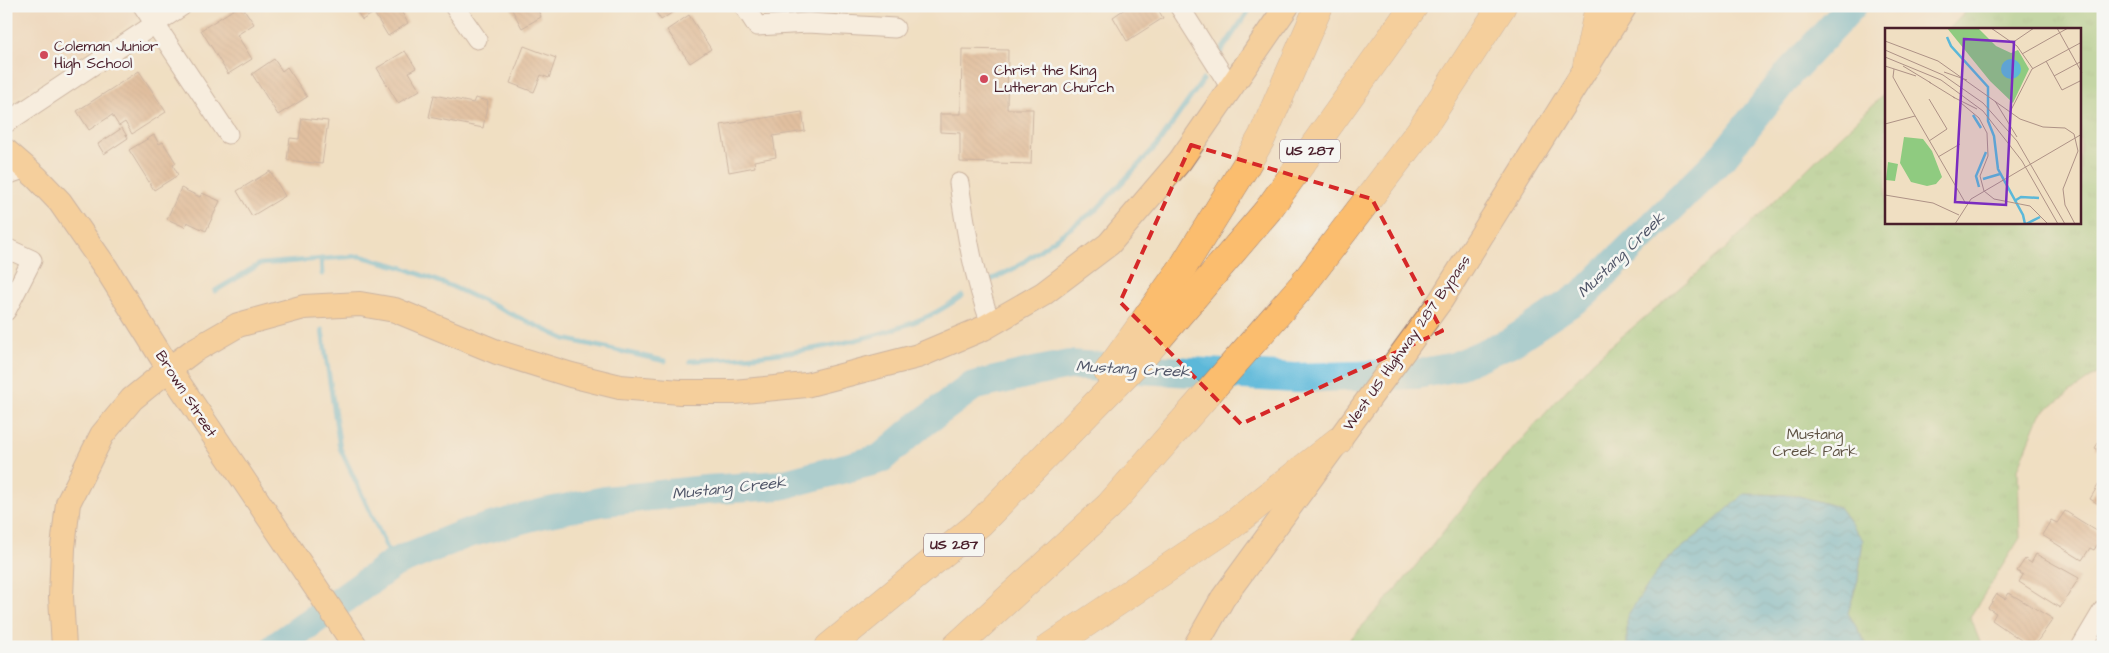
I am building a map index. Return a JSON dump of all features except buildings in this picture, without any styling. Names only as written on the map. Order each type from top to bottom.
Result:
[{"type":"highway","points":[[1067,432],[1168,287],[1262,137],[1318,6]]},
{"type":"highway","name":"US 287","points":[[830,647],[980,523],[1146,353],[1268,210],[1414,6]]},
{"type":"highway","points":[[956,647],[1109,506],[1302,286],[1423,127],[1502,6]]},
{"type":"highway","points":[[1587,65],[1599,6]]},
{"type":"highway","points":[[1050,647],[1232,525],[1344,434]]},
{"type":"main road","points":[[64,647],[62,577],[68,503],[102,435],[132,399],[169,369],[193,350],[238,325],[304,306],[360,304],[395,310],[498,352],[571,375],[620,387],[680,392],[734,392],[806,385],[918,356],[991,324],[1043,294],[1109,244],[1180,161],[1288,6]]},
{"type":"main road","name":"West US Highway 287 Bypass","points":[[1199,645],[1223,598],[1441,300],[1625,6]]},
{"type":"main road","name":"Brown Street","points":[[6,151],[16,172],[60,202],[106,268],[169,369],[356,647]]},
{"type":"street","points":[[143,6],[228,134]]},
{"type":"street","points":[[6,123],[182,6]]},
{"type":"street","points":[[454,6],[477,39]]},
{"type":"street","points":[[744,6],[757,26],[808,23],[895,28]]},
{"type":"street","points":[[1179,6],[1231,88]]},
{"type":"street","points":[[959,184],[969,249],[980,296],[991,324]]},
{"type":"street","points":[[7,306],[32,260],[9,252]]},
{"type":"street","points":[[2081,647],[2101,619]]},
{"type":"highlighted area","points":[[1191,145],[1372,199],[1442,331],[1241,424],[1120,302]]},
{"type":"shaded area","name":"Coleman Junior High School","points":[[6,6],[156,6],[6,104]]},
{"type":"green space","name":"Mustang Creek Park","points":[[1971,6],[2103,6],[2103,369],[2040,414],[2018,469],[2020,538],[1970,617],[1982,647],[1343,647],[1400,585],[1490,474],[1593,361],[1723,251],[1885,93],[1885,224],[2082,224],[2082,28],[1950,28]]},
{"type":"water","points":[[1744,494],[1795,495],[1839,507],[1863,540],[1858,580],[1848,613],[1868,647],[1627,647],[1627,616],[1663,563]]},
{"type":"waterway","points":[[1220,53],[1252,6]]},
{"type":"waterway","name":"Mustang Creek","points":[[276,647],[394,563],[465,534],[544,513],[605,501],[705,490],[781,485],[880,459],[916,428],[973,386],[1069,365],[1295,378],[1417,374],[1454,367],[1511,342],[1585,293],[1724,155],[1790,72],[1852,6]]},
{"type":"waterway","points":[[983,284],[1015,268],[1097,209],[1158,144],[1203,80]]},
{"type":"waterway","points":[[215,291],[260,264],[360,256],[401,267],[453,287],[565,339],[665,361]]},
{"type":"waterway","points":[[321,259],[322,274]]},
{"type":"waterway","points":[[690,361],[750,357],[810,349],[869,337],[931,315],[962,296]]},
{"type":"waterway","points":[[322,330],[340,448],[394,563]]},
{"type":"place","name":"Coleman Junior High School","points":[[44,55]]},
{"type":"place","name":"Christ the King Lutheran Church","points":[[984,79]]}]
